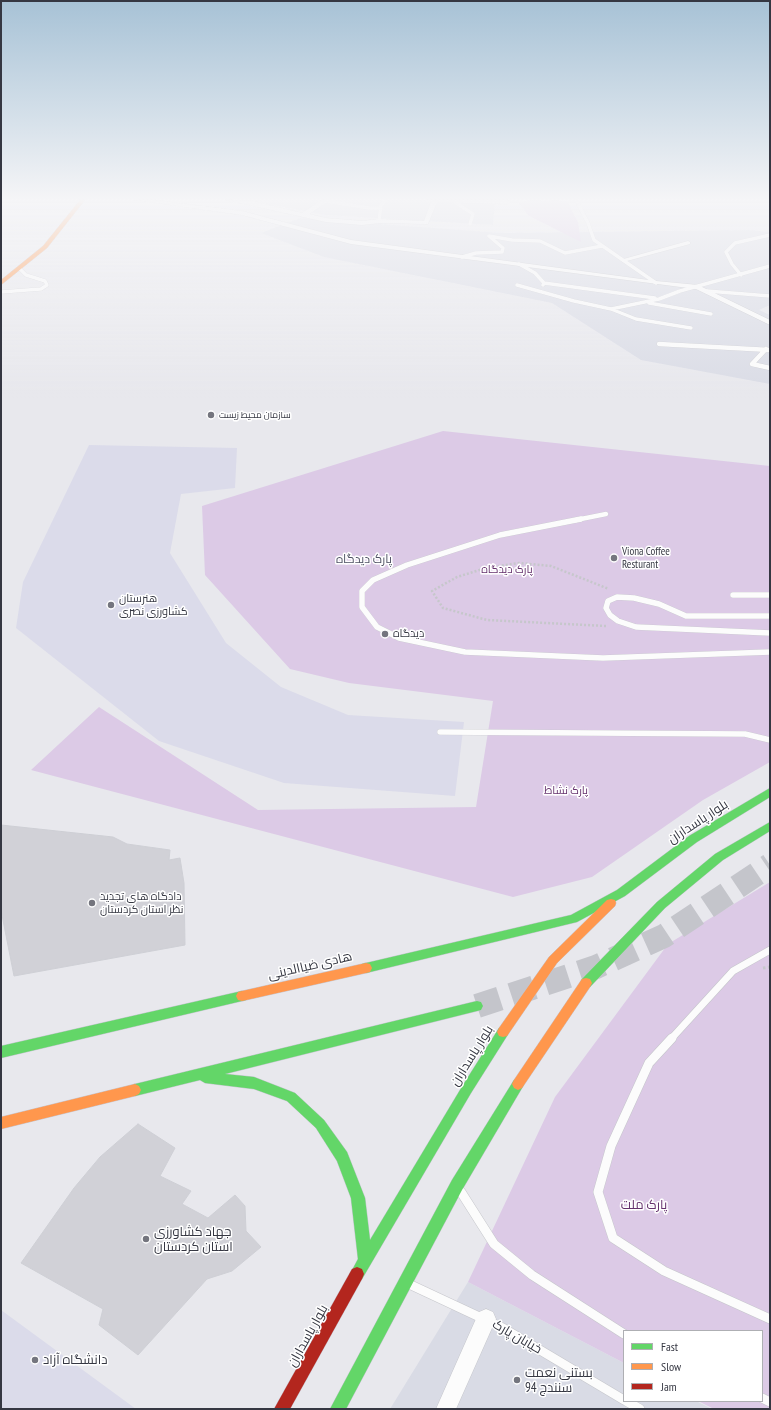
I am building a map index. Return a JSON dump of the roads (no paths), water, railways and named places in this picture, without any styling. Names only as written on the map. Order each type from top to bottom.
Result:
[{"type":"main road","points":[[1,283],[24,266]]},
{"type":"main road","name":"بلوار پاسداران","points":[[282,1409],[366,1260],[467,1089],[518,1009],[553,960],[621,893],[693,839],[770,792]]},
{"type":"main road","points":[[338,1409],[457,1185],[504,1105],[562,1017],[590,979],[661,905],[719,857],[770,826]]},
{"type":"main road","name":"هادی ضیاالدینی","points":[[1,1052],[573,919],[621,893]]},
{"type":"main road","points":[[1,1123],[477,1006]]},
{"type":"main road","points":[[192,1076],[254,1082],[290,1097],[320,1124],[342,1157],[358,1198],[366,1260]]},
{"type":"street","points":[[532,266],[656,283],[698,287],[770,323]]},
{"type":"street","points":[[446,1409],[486,1319]]},
{"type":"lane","points":[[522,266],[535,273],[544,283],[659,299]]},
{"type":"lane","points":[[631,266],[656,283]]},
{"type":"lane","points":[[733,266],[741,275]]},
{"type":"lane","points":[[611,309],[659,299],[770,266]]},
{"type":"lane","points":[[1,292],[41,289],[47,284],[46,281],[26,275],[20,269]]},
{"type":"lane","points":[[540,290],[544,283]]},
{"type":"lane","points":[[517,285],[540,290],[574,301],[611,309],[636,319],[691,328]]},
{"type":"lane","points":[[707,291],[770,296]]},
{"type":"lane","points":[[646,302],[711,314]]},
{"type":"lane","points":[[659,344],[768,350]]},
{"type":"lane","points":[[768,350],[752,364],[770,368]]},
{"type":"lane","points":[[606,514],[500,535],[407,565],[373,580],[362,591],[362,608],[377,627],[399,638],[465,652],[603,658],[770,652]]},
{"type":"lane","points":[[733,595],[770,595]]},
{"type":"lane","points":[[770,616],[686,616],[659,604],[634,598],[617,598],[608,601],[606,608],[610,615],[618,621],[636,627],[770,633]]},
{"type":"lane","points":[[440,732],[745,734],[770,740]]},
{"type":"lane","points":[[770,950],[733,971],[650,1063],[610,1146],[598,1192],[613,1238],[664,1271],[770,1319]]},
{"type":"lane","points":[[457,1185],[494,1244],[532,1275],[623,1333]]},
{"type":"lane","name":"خیابان پارک","points":[[406,1283],[486,1319],[623,1399]]},
{"type":"lane","name":"خیابان پارک","points":[[628,1402],[640,1409]]},
{"type":"tunnel","points":[[477,1006],[596,967],[664,936],[770,865]]},
{"type":"place","name":"سازمان محیط زیست","points":[[211,415]]},
{"type":"place","name":"Viona Coffee Resturant","points":[[614,558]]},
{"type":"place","name":"هنرستان کشاورزی نصری","points":[[111,605]]},
{"type":"place","name":"دیدگاه","points":[[385,634]]},
{"type":"place","name":"دادگاه های تجدید نظر استان کردستان","points":[[92,903]]},
{"type":"place","name":"جهاد کشاورزی استان کردستان","points":[[146,1239]]},
{"type":"place","name":"دانشگاه آزاد","points":[[35,1360]]},
{"type":"place","name":"بستنی نعمت سنندج 94","points":[[517,1380]]},
{"type":"district","name":"پارک دیدگاه","points":[[364,560]]},
{"type":"park label","name":"پارک نشاط","points":[[566,791]]},
{"type":"park label","name":"پارک ملت","points":[[644,1205]]}]
